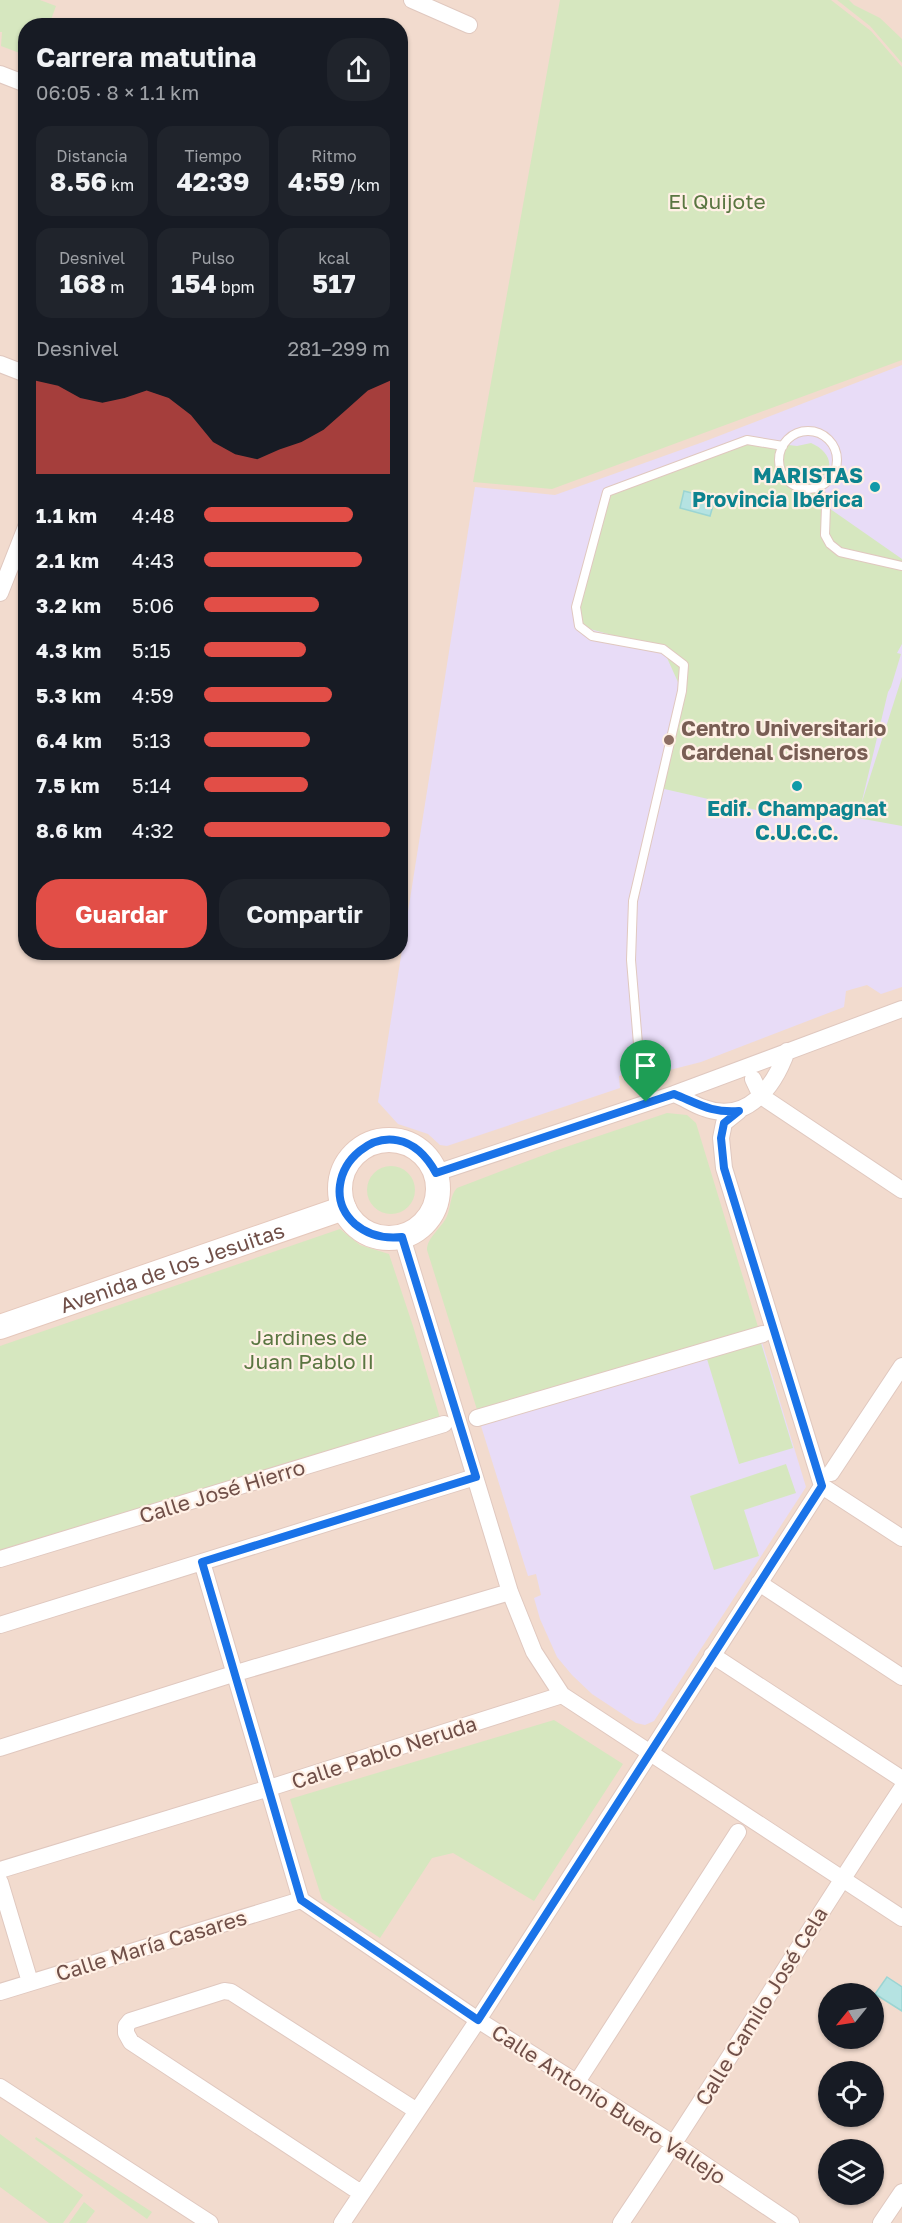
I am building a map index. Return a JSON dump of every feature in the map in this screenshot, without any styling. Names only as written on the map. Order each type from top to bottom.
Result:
[{"type":"street","points":[[412,0],[470,25]]},
{"type":"street","points":[[0,74],[18,81]]},
{"type":"street","points":[[0,364],[18,371]]},
{"type":"street","points":[[0,593],[5,567],[18,542]]},
{"type":"street","points":[[436,1173],[646,1102],[751,1072],[787,1051],[902,1009]]},
{"type":"street","points":[[787,1051],[781,1069],[750,1104],[724,1123],[721,1138],[724,1168],[827,1480],[902,1538]]},
{"type":"street","points":[[750,1104],[751,1072]]},
{"type":"street","points":[[674,1094],[706,1109],[722,1112],[750,1104],[902,1190]]},
{"type":"street","points":[[387,1140],[403,1141],[417,1148],[428,1159],[436,1173],[438,1197],[429,1219],[417,1230],[402,1237],[388,1238],[368,1233],[351,1220],[344,1208],[340,1193],[342,1177],[348,1162],[358,1151],[372,1143],[387,1140]]},
{"type":"street","name":"Avenida de los Jesuitas","points":[[0,1327],[344,1208]]},
{"type":"street","points":[[402,1237],[510,1592],[534,1652],[562,1695],[902,1918]]},
{"type":"street","points":[[477,1418],[763,1334]]},
{"type":"street","points":[[342,2223],[478,2020],[712,1655],[902,1366]]},
{"type":"street","name":"Calle José Hierro","points":[[0,1559],[444,1424]]},
{"type":"street","points":[[0,1625],[476,1477]]},
{"type":"street","points":[[202,1562],[301,1900]]},
{"type":"street","points":[[759,1583],[902,1677]]},
{"type":"street","points":[[0,1748],[233,1674],[510,1592]]},
{"type":"street","points":[[712,1655],[902,1779]]},
{"type":"street","name":"Calle Pablo Neruda","points":[[0,1870],[562,1695]]},
{"type":"street","name":"Calle Camilo José Cela","points":[[621,2223],[902,1788]]},
{"type":"street","points":[[577,2082],[738,1832]]},
{"type":"street","points":[[0,1882],[30,1982]]},
{"type":"street","name":"Calle Antonio Buero Vallejo","points":[[301,1900],[478,2020],[674,2144],[791,2223]]},
{"type":"street","name":"Calle María Casares","points":[[0,1992],[301,1900]]},
{"type":"street","points":[[361,2193],[131,2042],[126,2033],[126,2026],[130,2021],[224,1991],[231,1992],[417,2111]]},
{"type":"street","points":[[0,2087],[210,2223]]},
{"type":"street","points":[[881,2223],[902,2192]]},
{"type":"lane","points":[[806,432],[823,436],[830,442],[837,459],[836,468],[827,483],[818,488],[798,488],[783,475],[780,455],[783,446],[797,434],[806,432]]},
{"type":"lane","points":[[646,1102],[640,1068],[633,991],[631,960],[633,901],[682,691],[684,665],[663,649],[592,636],[579,626],[576,608],[607,492],[747,440],[783,446]]},
{"type":"lane","points":[[818,488],[826,506],[825,535],[830,544],[840,552],[902,566]]},
{"type":"shaded area","points":[[0,0],[902,0],[902,2223],[0,2223]]},
{"type":"shaded area","name":"Centro Universitario Cardenal Cisneros","points":[[902,365],[902,987],[881,994],[867,985],[846,991],[844,1007],[701,1062],[662,1072],[655,1063],[619,1076],[620,1088],[447,1146],[440,1145],[428,1134],[398,1124],[378,1102],[400,960],[408,960],[408,912],[475,487],[555,495],[703,442]]},
{"type":"shaded area","points":[[761,1339],[806,1487],[654,1721],[645,1725],[636,1723],[592,1694],[557,1657],[540,1619],[534,1598],[541,1595],[536,1574],[528,1576],[481,1426]]},
{"type":"green space","points":[[0,0],[40,0],[56,6],[52,18],[18,18],[18,52],[1,46],[2,32],[0,32]]},
{"type":"green space","name":"El Quijote","points":[[560,0],[831,0],[871,31],[902,67],[902,360],[552,489],[473,482]]},
{"type":"green space","points":[[837,0],[849,0],[854,5],[880,18],[902,39],[902,63],[870,26]]},
{"type":"green space","points":[[747,440],[797,446],[811,443],[818,446],[829,461],[827,471],[816,480],[826,506],[902,559],[902,644],[897,653],[901,654],[888,692],[861,805],[902,677],[902,826],[858,818],[766,807],[765,812],[660,788],[682,691],[663,649],[579,626],[576,608],[607,492]]},
{"type":"green space","points":[[667,1113],[687,1115],[696,1123],[759,1330],[479,1416],[427,1250],[429,1241],[447,1216],[455,1191],[457,1188],[557,1150]]},
{"type":"green space","points":[[386,1166],[396,1166],[411,1176],[415,1190],[414,1199],[405,1210],[396,1214],[386,1214],[371,1204],[367,1195],[367,1185],[377,1170]]},
{"type":"green space","name":"Jardines de Juan Pablo II","points":[[340,1229],[360,1245],[389,1254],[440,1418],[0,1550],[0,1346]]},
{"type":"green space","points":[[761,1343],[793,1448],[739,1464],[707,1359]]},
{"type":"green space","points":[[786,1464],[796,1493],[744,1510],[759,1556],[714,1570],[690,1496]]},
{"type":"green space","points":[[554,1720],[623,1764],[534,1901],[453,1853],[432,1858],[380,1938],[322,1899],[290,1799]]},
{"type":"green space","points":[[0,2134],[83,2195],[63,2223],[49,2223],[0,2187]]},
{"type":"green space","points":[[36,2137],[152,2212],[147,2219],[35,2139]]},
{"type":"green space","points":[[84,2202],[95,2211],[86,2223],[69,2223]]},
{"type":"water","points":[[684,491],[715,499],[710,516],[680,508]]},
{"type":"water","points":[[887,1977],[902,1987],[902,2011],[884,2000],[883,1983]]},
{"type":"place","name":"MARISTAS Provincia Ibérica","points":[[875,487]]},
{"type":"place","name":"Centro Universitario Cardenal Cisneros","points":[[669,740]]},
{"type":"place","name":"Edif. Champagnat C.U.C.C.","points":[[797,786]]},
{"type":"route","points":[[674,1094],[706,1109],[722,1112],[739,1111],[724,1123],[721,1138],[724,1168],[822,1486],[478,2020],[301,1900],[202,1562],[476,1477],[402,1237],[375,1236],[362,1230],[351,1220],[344,1208],[340,1193],[342,1177],[348,1162],[358,1151],[378,1141],[403,1141],[417,1148],[428,1159],[436,1173],[646,1102],[674,1094]]}]
